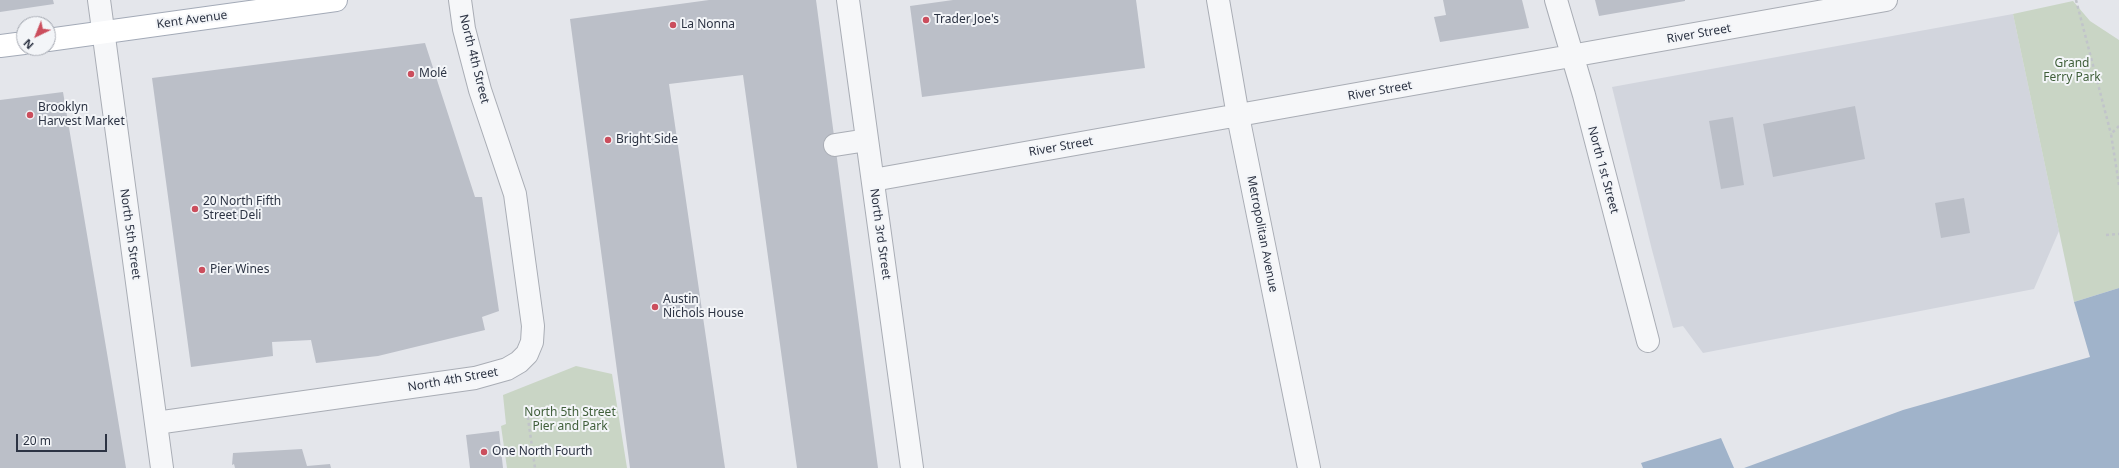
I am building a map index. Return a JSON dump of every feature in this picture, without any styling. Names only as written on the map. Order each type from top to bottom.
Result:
[{"type":"main road","name":"Kent Avenue","points":[[56,39],[336,0]]},
{"type":"main road","points":[[0,46],[16,44]]},
{"type":"street","name":"North 5th Street","points":[[99,0],[162,468]]},
{"type":"street","name":"North 4th Street","points":[[156,423],[475,378],[507,369],[519,362],[527,354],[532,342],[533,326],[515,194],[480,90],[464,29],[460,0]]},
{"type":"street","name":"North 3rd Street","points":[[848,0],[912,468]]},
{"type":"street","name":"Metropolitan Avenue","points":[[1218,0],[1238,116],[1309,468]]},
{"type":"street","name":"North 1st Street","points":[[1556,0],[1584,95],[1648,341]]},
{"type":"street","name":"River Street","points":[[873,180],[1886,0]]},
{"type":"street","points":[[835,145],[867,140]]},
{"type":"path","points":[[2076,0],[2111,134],[2119,185]]},
{"type":"path","points":[[2111,134],[2119,126]]},
{"type":"path","points":[[2106,236],[2119,234]]},
{"type":"path","points":[[527,411],[536,468]]},
{"type":"shaded area","points":[[2013,14],[2059,231],[2034,289],[1703,353],[1683,326],[1673,328],[1652,250],[1612,87]]},
{"type":"green space","name":"Grand Ferry Park","points":[[2073,1],[2090,21],[2119,40],[2119,288],[2074,302],[2013,14]]},
{"type":"green space","name":"North 5th Street Pier and Park","points":[[576,366],[612,374],[627,468],[507,468],[501,426],[506,424],[503,395]]},
{"type":"water","points":[[2119,288],[2119,468],[1744,468],[1903,410],[2090,357],[2074,302]]},
{"type":"water","points":[[1721,438],[1734,468],[1643,468],[1641,463]]},
{"type":"building","points":[[0,0],[53,0],[54,4],[0,12]]},
{"type":"building","name":"Austin Nichols House","points":[[709,0],[816,0],[878,468],[797,468],[743,75],[669,84],[725,468],[630,468],[570,19]]},
{"type":"building","points":[[953,0],[1136,0],[1145,68],[922,97],[910,6]]},
{"type":"building","points":[[1443,0],[1522,0],[1529,28],[1440,42],[1434,17],[1446,15]]},
{"type":"building","points":[[1595,0],[1685,0],[1685,1],[1599,16]]},
{"type":"building","points":[[425,43],[475,197],[482,197],[499,311],[482,317],[485,330],[378,356],[316,363],[311,340],[272,342],[273,356],[191,367],[152,78]]},
{"type":"building","points":[[63,92],[126,468],[0,468],[0,100]]},
{"type":"building","points":[[1855,106],[1865,159],[1773,177],[1763,124]]},
{"type":"building","points":[[1733,117],[1744,185],[1721,189],[1709,121]]},
{"type":"building","points":[[1964,198],[1970,233],[1941,238],[1935,203]]},
{"type":"building","name":"One North Fourth","points":[[499,431],[503,468],[470,468],[466,435]]},
{"type":"building","points":[[302,449],[307,466],[330,464],[331,468],[235,468],[234,464],[232,465],[233,453]]},
{"type":"place","name":"Trader Joe's","points":[[926,20]]},
{"type":"place","name":"La Nonna","points":[[673,25]]},
{"type":"place","name":"Molé","points":[[411,74]]},
{"type":"place","name":"Brooklyn Harvest Market","points":[[30,115]]},
{"type":"place","name":"Bright Side","points":[[608,140]]},
{"type":"place","name":"20 North Fifth Street Deli","points":[[195,209]]},
{"type":"place","name":"Pier Wines","points":[[202,270]]},
{"type":"place","name":"Austin Nichols House","points":[[655,307]]},
{"type":"place","name":"One North Fourth","points":[[484,452]]}]
